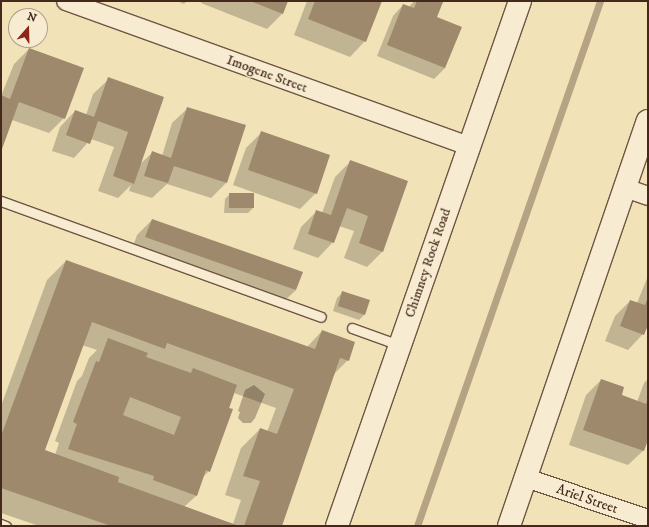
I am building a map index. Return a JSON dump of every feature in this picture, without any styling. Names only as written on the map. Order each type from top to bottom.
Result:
[{"type":"main road","name":"Chimney Rock Road","points":[[337,526],[468,146],[520,1]]},
{"type":"main road","points":[[509,526],[648,120]]},
{"type":"street","name":"Imogene Street","points":[[66,1],[468,146]]},
{"type":"street","points":[[625,188],[648,196]]},
{"type":"street","name":"Ariel Street","points":[[526,478],[648,519]]},
{"type":"lane","points":[[1,201],[321,317]]},
{"type":"lane","points":[[352,328],[399,345]]},
{"type":"lane","points":[[1,524],[6,526]]},
{"type":"shaded area","points":[[254,385],[265,394],[255,418],[251,423],[243,423],[238,418],[240,412],[238,411],[245,390]]},
{"type":"building","points":[[250,1],[288,1],[283,14]]},
{"type":"building","points":[[315,1],[382,1],[366,42],[308,19]]},
{"type":"building","points":[[417,1],[443,2],[437,17],[462,27],[445,68],[387,45],[403,4],[414,8]]},
{"type":"building","points":[[29,48],[84,68],[65,119],[19,102],[2,149],[1,95],[10,99]]},
{"type":"building","points":[[108,77],[164,97],[134,184],[113,176],[128,132],[98,121],[90,144],[66,135],[75,110],[94,117]]},
{"type":"building","points":[[187,107],[246,125],[227,183],[174,166],[168,183],[144,176],[152,151],[171,158]]},
{"type":"building","points":[[261,131],[330,155],[317,194],[248,170]]},
{"type":"building","points":[[350,160],[408,181],[383,252],[359,243],[368,216],[347,208],[334,243],[308,234],[316,210],[331,215]]},
{"type":"building","points":[[229,193],[254,193],[254,208],[229,208]]},
{"type":"building","points":[[152,219],[303,272],[296,290],[145,237]]},
{"type":"building","points":[[66,260],[315,349],[322,330],[355,342],[349,361],[340,358],[282,526],[244,526],[260,481],[243,476],[260,428],[277,434],[294,389],[167,343],[165,349],[92,322],[45,450],[119,477],[118,482],[239,526],[111,526],[1,488],[1,436]]},
{"type":"building","points":[[342,291],[370,300],[365,315],[338,306]]},
{"type":"building","points":[[648,297],[648,325],[644,335],[620,326],[630,300],[645,305]]},
{"type":"building","points":[[108,338],[148,353],[146,357],[191,373],[193,368],[237,385],[229,408],[233,409],[210,472],[206,470],[197,496],[153,480],[154,476],[68,449],[77,424],[73,422],[96,361],[99,362]],"holes":[[[130,397],[181,417],[174,435],[123,415]]]},
{"type":"building","points":[[601,379],[624,387],[622,395],[646,404],[648,398],[648,440],[644,451],[583,430]]},
{"type":"waterway","points":[[417,526],[600,1]]}]
